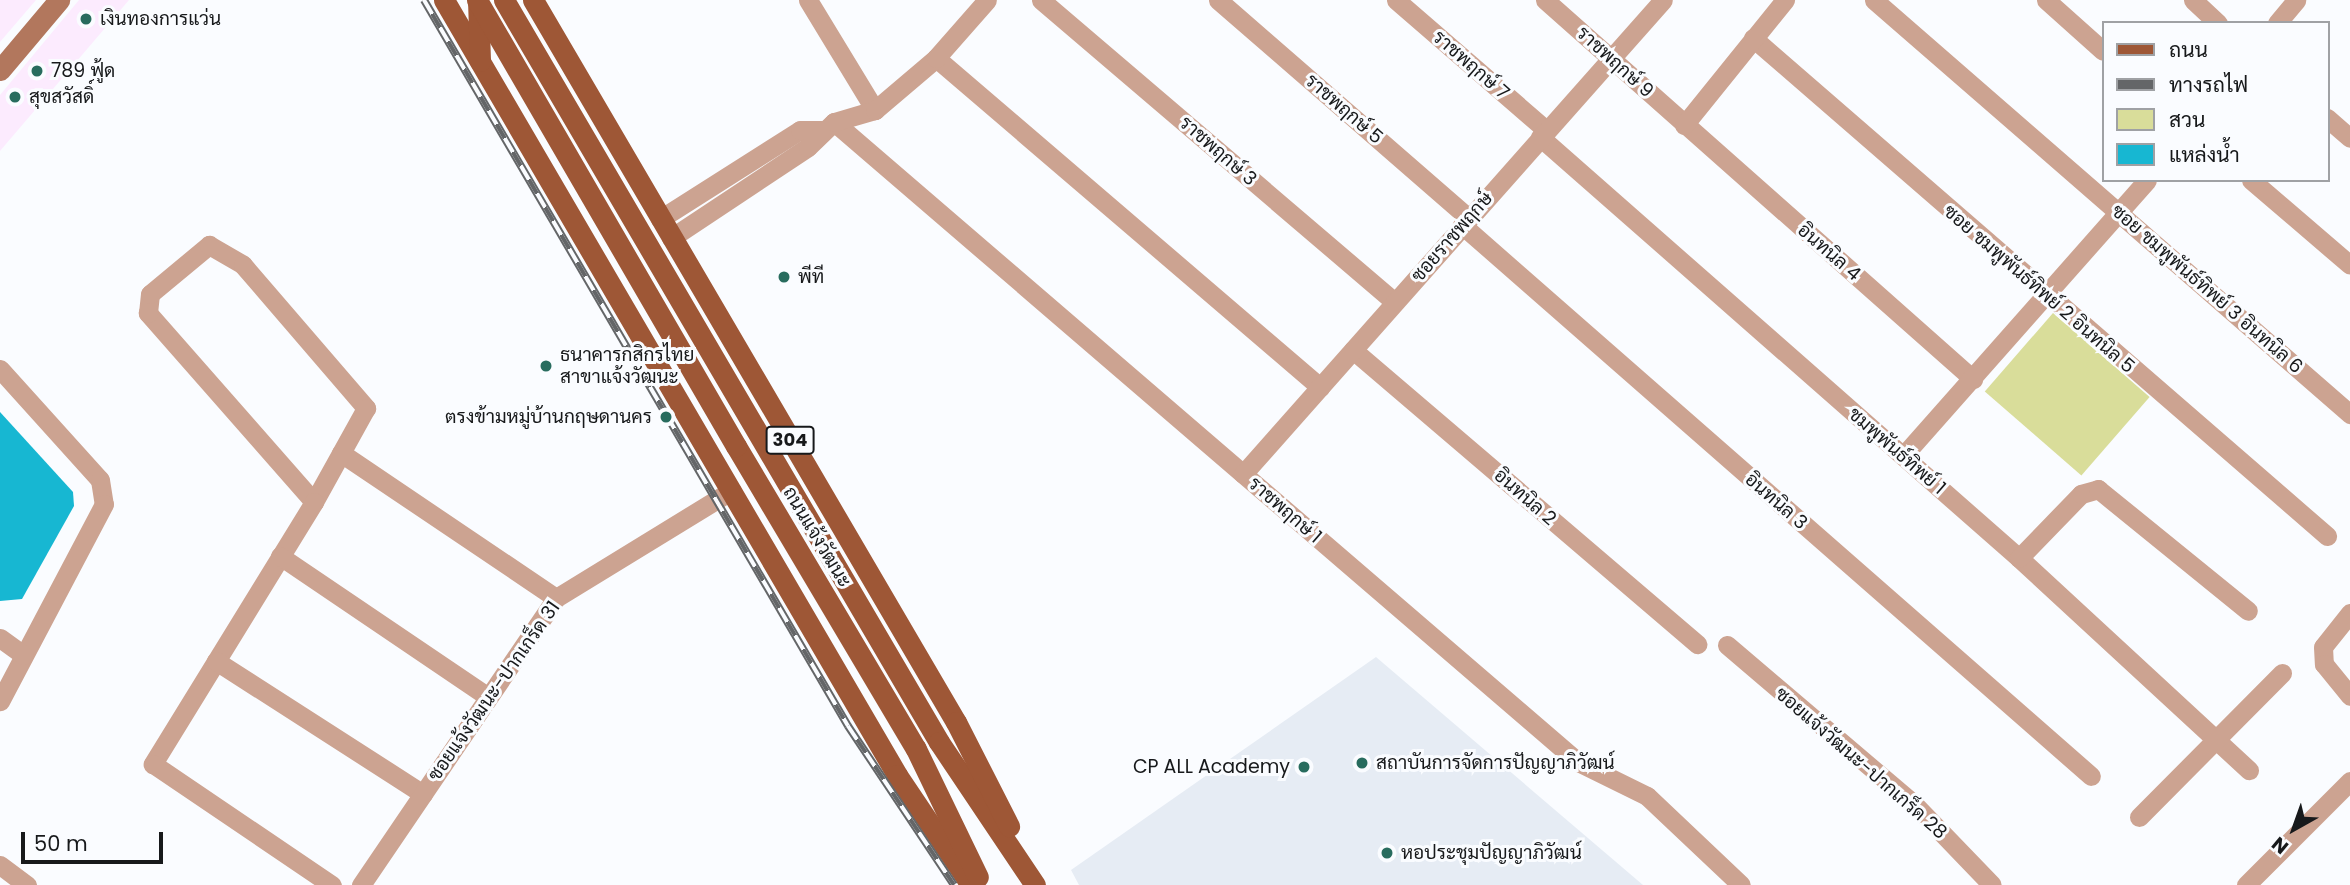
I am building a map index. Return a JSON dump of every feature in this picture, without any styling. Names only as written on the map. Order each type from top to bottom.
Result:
[{"type":"main road","points":[[444,0],[480,66],[732,489],[897,775],[971,885]]},
{"type":"main road","points":[[477,0],[480,66]]},
{"type":"main road","name":"ถนนแจ้งวัฒนะ","points":[[477,0],[916,749],[982,885]]},
{"type":"main road","name":"ถนนแจ้งวัฒนะ","points":[[504,0],[939,742],[1038,885]]},
{"type":"main road","points":[[515,0],[548,27]]},
{"type":"main road","name":"ถนนแจ้งวัฒนะ","points":[[533,0],[956,722],[1038,885]]},
{"type":"street","points":[[0,69],[59,0]]},
{"type":"street","points":[[660,219],[800,130],[828,126],[875,110],[936,58],[987,0]]},
{"type":"street","name":"ราชพฤกษ์ 3","points":[[1041,0],[1394,302]]},
{"type":"street","name":"ราชพฤกษ์ 5","points":[[1218,0],[1466,222]]},
{"type":"street","name":"ราชพฤกษ์ 7","points":[[1396,0],[1543,134]]},
{"type":"street","name":"ราชพฤกษ์ 9","points":[[1545,0],[1684,125]]},
{"type":"street","name":"ซอยราชพฤกษ์","points":[[1244,474],[1663,0]]},
{"type":"street","points":[[1684,125],[1785,0]]},
{"type":"street","name":"ซอย ชมพูพันธ์ทิพย์ 3 อินทนิล 6","points":[[1874,0],[2350,414]]},
{"type":"street","points":[[2046,0],[2102,50]]},
{"type":"street","points":[[2193,0],[2216,21]]},
{"type":"street","points":[[2279,21],[2296,0]]},
{"type":"street","points":[[813,2],[875,110]]},
{"type":"street","name":"ซอย ชมพูพันธ์ทิพย์ 2 อินทนิล 5","points":[[1753,38],[2046,296],[2327,536]]},
{"type":"street","points":[[936,58],[1320,387]]},
{"type":"street","points":[[2329,120],[2350,138]]},
{"type":"street","name":"อินทนิล 4","points":[[1684,125],[1973,379]]},
{"type":"street","points":[[671,238],[808,147],[828,126]]},
{"type":"street","name":"ราชพฤกษ์ 1","points":[[828,126],[1244,474],[1578,762],[1647,796],[1741,885]]},
{"type":"street","name":"ชมพูพันธ์ทิพย์ 1","points":[[1543,134],[2019,558],[2249,770]]},
{"type":"street","points":[[1903,456],[2145,182]]},
{"type":"street","points":[[2253,182],[2350,265]]},
{"type":"street","name":"อินทนิล 3","points":[[1466,222],[2091,776]]},
{"type":"street","points":[[314,502],[158,330],[148,313],[150,293],[209,246],[243,265],[365,403],[314,502],[153,764],[332,885]]},
{"type":"street","name":"อินทนิล 2","points":[[1353,350],[1697,644]]},
{"type":"street","points":[[0,369],[100,480],[104,504],[0,701]]},
{"type":"street","points":[[341,453],[556,598]]},
{"type":"street","name":"ซอยแจ้งวัฒนะ-ปากเกร็ด 31","points":[[361,885],[556,598],[732,489]]},
{"type":"street","points":[[2019,558],[2081,494],[2098,489],[2248,611]]},
{"type":"street","points":[[280,556],[487,696]]},
{"type":"street","points":[[2350,613],[2323,648],[2324,664],[2350,696]]},
{"type":"street","points":[[0,638],[23,655]]},
{"type":"street","name":"ซอยแจ้งวัฒนะ-ปากเกร็ด 28","points":[[1727,645],[1914,804],[1992,885]]},
{"type":"street","points":[[216,661],[423,794]]},
{"type":"street","points":[[2139,817],[2282,673]]},
{"type":"street","points":[[2246,885],[2350,781]]},
{"type":"street","points":[[0,865],[27,885]]},
{"type":"shaded area","points":[[0,0],[36,0],[0,42]]},
{"type":"shaded area","points":[[79,0],[129,0],[0,151],[0,95]]},
{"type":"shaded area","name":"สถาบันการจัดการปัญญาภิวัฒน์","points":[[1376,657],[1643,885],[1079,885],[1071,870]]},
{"type":"green space","points":[[2053,313],[2150,397],[2081,475],[1985,391]]},
{"type":"water","points":[[0,412],[73,492],[74,506],[22,599],[0,601]]},
{"type":"railway","points":[[424,0],[848,726],[954,885]]},
{"type":"place","name":"เงินทองการแว่น","points":[[86,19]]},
{"type":"place","name":"789 ฟู้ด","points":[[37,71]]},
{"type":"place","name":"สุขสวัสดิ์","points":[[15,97]]},
{"type":"place","name":"พีที","points":[[784,277]]},
{"type":"place","name":"ธนาคารกสิกรไทย สาขาแจ้งวัฒนะ","points":[[546,366]]},
{"type":"place","name":"ตรงข้ามหมู่บ้านกฤษดานคร","points":[[666,417]]},
{"type":"place","name":"สถาบันการจัดการปัญญาภิวัฒน์","points":[[1362,763]]},
{"type":"place","name":"CP ALL Academy","points":[[1304,767]]},
{"type":"place","name":"หอประชุมปัญญาภิวัฒน์","points":[[1387,853]]}]
